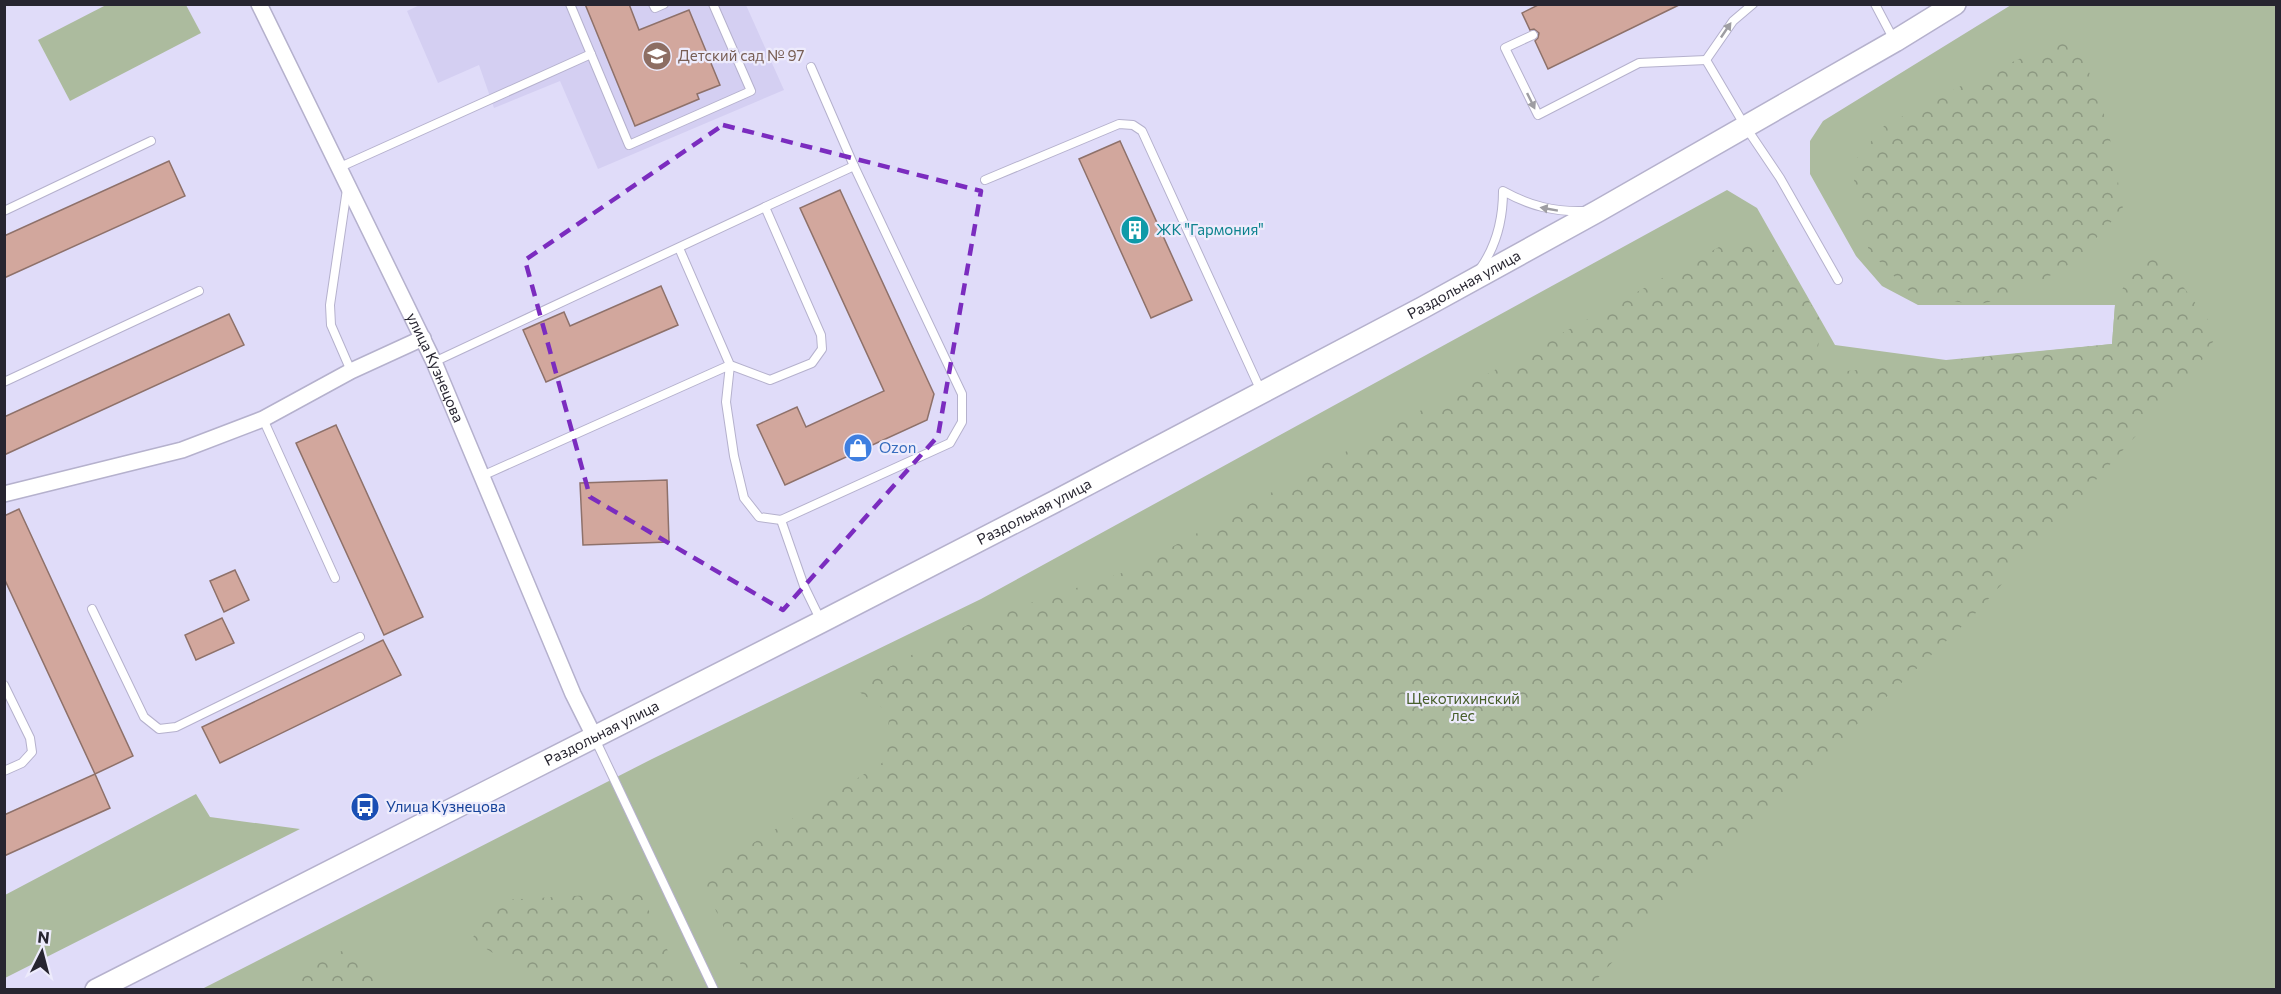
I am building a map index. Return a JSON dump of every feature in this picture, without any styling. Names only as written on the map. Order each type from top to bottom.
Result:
[{"type":"main road","name":"Раздольная улица","points":[[96,990],[594,736],[642,714],[1262,393],[1598,211],[1895,41],[1955,4]]},
{"type":"street","name":"улица Кузнецова","points":[[259,4],[434,362],[573,694],[594,736]]},
{"type":"street","points":[[4,494],[182,450],[263,419],[351,371],[423,338]]},
{"type":"lane","points":[[570,4],[628,146],[751,91],[713,4]]},
{"type":"lane","points":[[653,4],[655,9],[664,4]]},
{"type":"lane","points":[[1706,60],[1733,21],[1753,4]]},
{"type":"lane","points":[[1875,4],[1895,41]]},
{"type":"lane","points":[[1533,35],[1505,48],[1538,115],[1639,63],[1706,60]]},
{"type":"lane","points":[[338,168],[591,54]]},
{"type":"lane","points":[[1706,60],[1744,126],[1779,178],[1838,280]]},
{"type":"lane","points":[[679,248],[730,365],[726,402],[734,456],[744,498],[759,517],[780,520],[950,443],[962,422],[962,394],[854,166],[811,67]]},
{"type":"lane","points":[[985,180],[1119,124],[1133,124],[1142,131],[1262,393]]},
{"type":"lane","points":[[4,211],[151,141]]},
{"type":"lane","points":[[434,362],[854,166]]},
{"type":"lane","points":[[347,188],[330,305],[331,325],[351,371]]},
{"type":"lane","points":[[1471,281],[1487,260],[1498,234],[1503,214],[1503,191],[1524,203],[1548,210],[1598,211]]},
{"type":"lane","points":[[482,476],[730,365],[770,380],[812,363],[822,349],[821,335],[765,207]]},
{"type":"lane","points":[[4,382],[199,291]]},
{"type":"lane","points":[[263,419],[335,578]]},
{"type":"lane","points":[[780,520],[804,586],[821,622]]},
{"type":"lane","points":[[92,609],[144,717],[159,729],[176,727],[360,637]]},
{"type":"lane","points":[[4,686],[30,738],[32,752],[22,763],[4,771]]},
{"type":"lane","points":[[594,736],[714,990]]},
{"type":"highlighted area","points":[[723,125],[981,191],[938,436],[783,610],[590,497],[525,260]]},
{"type":"shaded area","points":[[422,4],[746,5],[784,90],[598,169],[560,81],[494,108],[479,65],[438,83],[407,11]]},
{"type":"green space","points":[[106,5],[186,5],[201,33],[70,101],[38,40]]},
{"type":"green space","points":[[2011,5],[2276,5],[2276,989],[200,990],[652,759],[981,599],[1727,190],[1757,208],[1835,345],[1946,360],[2112,344],[2115,305],[1918,305],[1882,286],[1856,256],[1810,174],[1810,141],[1823,121]]},
{"type":"green space","points":[[2064,38],[2083,55],[2107,123],[2123,209],[2075,261],[2013,297],[1975,305],[1911,293],[1869,251],[1853,190],[1857,158],[1884,126],[1961,86]]},
{"type":"green space","name":"Щекотихинский лес","points":[[1730,241],[1779,251],[1822,323],[1817,353],[1837,372],[2112,344],[2115,305],[2135,262],[2157,252],[2218,333],[2198,367],[1973,616],[1664,905],[1588,989],[752,989],[700,876],[882,763],[890,713],[852,687],[973,622],[1128,571]]},
{"type":"green space","points":[[196,794],[210,817],[300,829],[5,978],[5,895]]},
{"type":"green space","points":[[640,892],[686,989],[551,989],[472,940],[489,901]]},
{"type":"green space","points":[[354,946],[390,989],[277,989],[306,966]]},
{"type":"building","points":[[585,4],[629,4],[639,30],[689,10],[720,85],[697,94],[699,99],[635,126]]},
{"type":"building","points":[[1540,4],[1681,4],[1548,69],[1535,41],[1539,33],[1534,29],[1530,30],[1522,13]]},
{"type":"building","name":"ЖК \"Гармония\"","points":[[1120,141],[1192,300],[1151,318],[1079,159]]},
{"type":"building","points":[[169,161],[185,196],[4,278],[4,236]]},
{"type":"building","points":[[840,190],[934,394],[927,420],[785,485],[757,425],[797,407],[806,427],[884,391],[800,208]]},
{"type":"building","points":[[661,286],[678,325],[546,382],[523,330],[564,312],[570,326]]},
{"type":"building","points":[[229,314],[244,345],[4,455],[4,417]]},
{"type":"building","points":[[336,425],[423,617],[384,635],[296,443]]},
{"type":"building","points":[[667,480],[669,542],[583,545],[580,483]]},
{"type":"building","points":[[19,509],[133,756],[95,774],[4,578],[4,516]]},
{"type":"building","points":[[235,570],[249,600],[224,612],[210,581]]},
{"type":"building","points":[[222,618],[234,643],[196,660],[185,635]]},
{"type":"building","points":[[383,640],[401,675],[220,763],[202,727]]},
{"type":"building","points":[[95,774],[110,808],[4,856],[4,815]]},
{"type":"place","name":"Детский сад № 97","points":[[657,56]]},
{"type":"place","name":"ЖК \"Гармония\"","points":[[1135,230]]},
{"type":"place","name":"Ozon","points":[[858,448]]},
{"type":"place","name":"Улица Кузнецова","points":[[365,807]]}]
